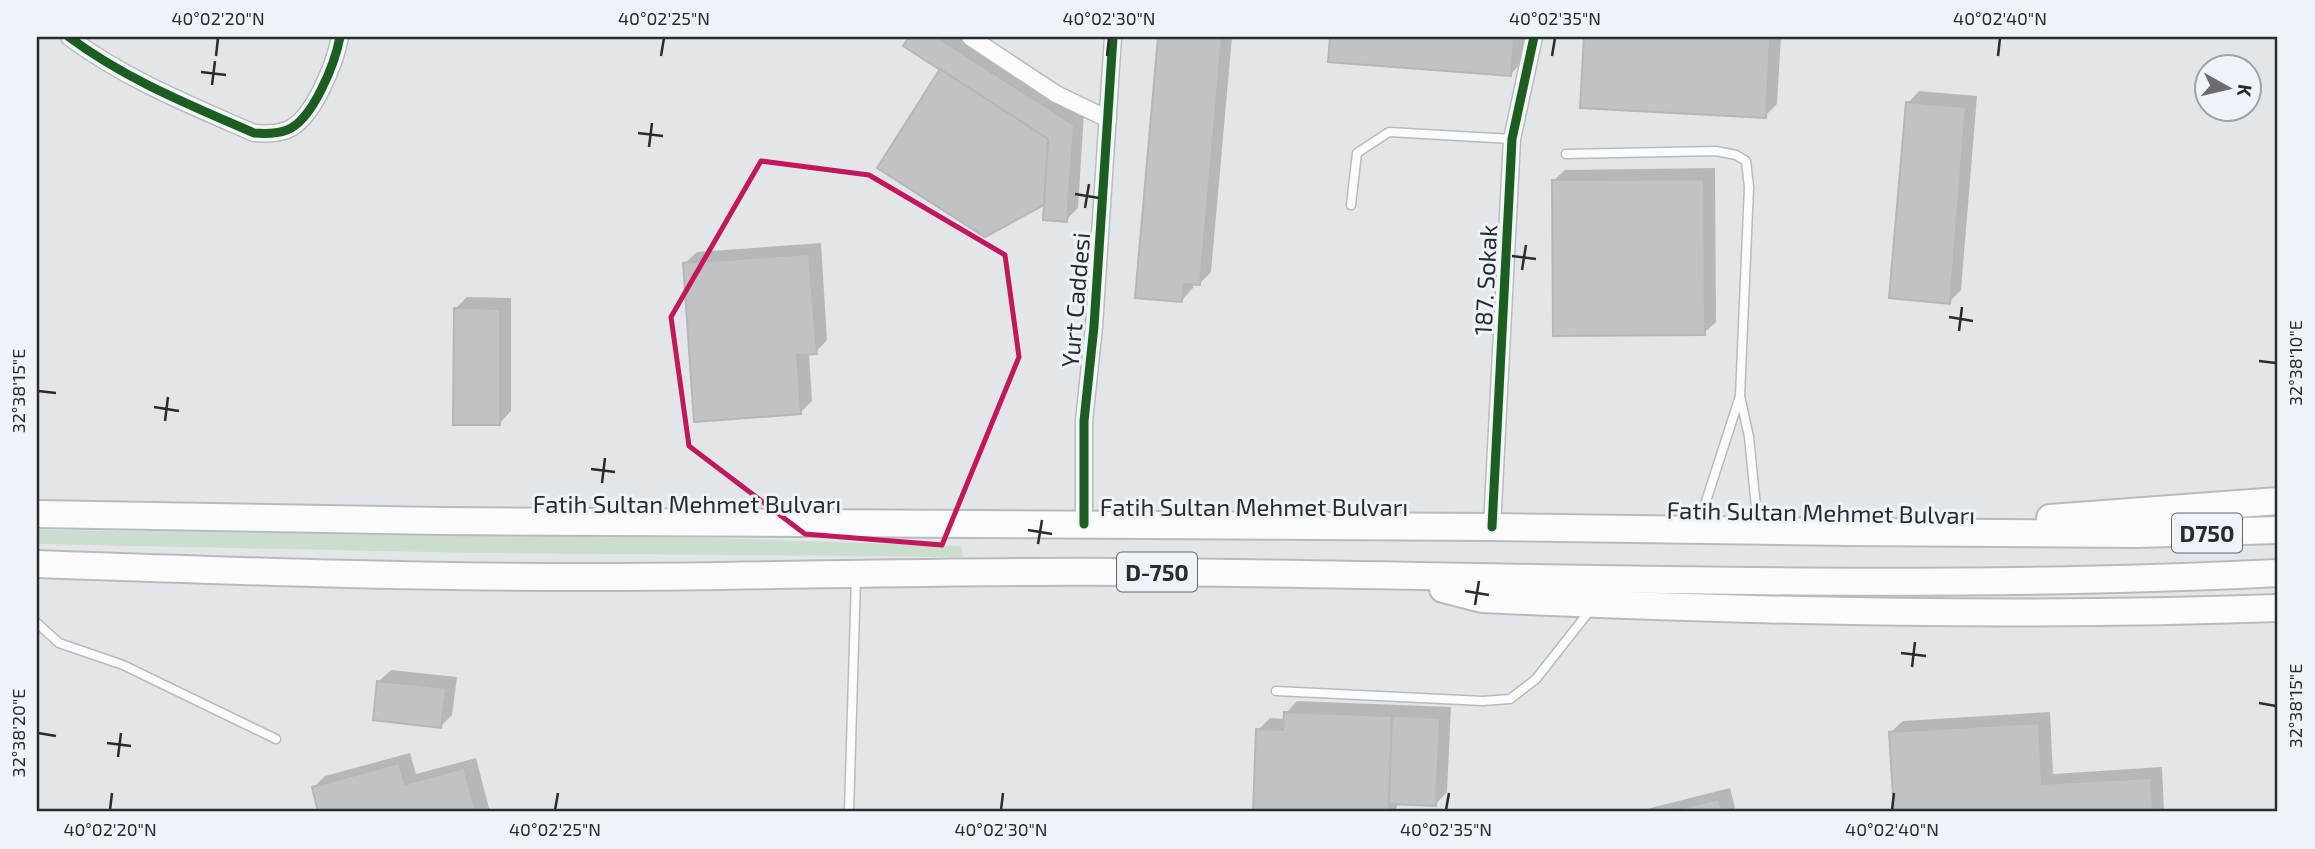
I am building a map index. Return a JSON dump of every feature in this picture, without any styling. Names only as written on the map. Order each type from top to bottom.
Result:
[{"type":"highway","points":[[1848,532],[2278,501]]},
{"type":"highway","name":"Fatih Sultan Mehmet Bulvarı","points":[[37,514],[441,521],[1492,527],[1848,532],[2136,534],[2278,530]]},
{"type":"highway","name":"D-750","points":[[37,564],[245,572],[618,577],[1135,572],[1786,582],[2278,573]]},
{"type":"highway","points":[[1390,577],[1482,598],[1595,604],[2024,611],[2278,608]]},
{"type":"street","points":[[69,37],[99,59],[159,91],[254,133],[270,135],[289,130],[314,103],[340,37]]},
{"type":"street","points":[[970,37],[1056,94],[1108,119]]},
{"type":"street","name":"Yurt Caddesi","points":[[1084,524],[1084,421],[1113,37]]},
{"type":"street","name":"187. Sokak","points":[[1492,527],[1512,139],[1534,37]]},
{"type":"lane","points":[[1351,205],[1357,153],[1389,132],[1512,139]]},
{"type":"lane","points":[[1566,154],[1716,151],[1736,155],[1745,161],[1749,187],[1740,396],[1702,519],[1696,530]]},
{"type":"lane","points":[[1740,396],[1749,437],[1758,530]]},
{"type":"lane","points":[[849,812],[857,574]]},
{"type":"lane","points":[[1276,691],[1483,701],[1510,699],[1536,679],[1595,604]]},
{"type":"lane","points":[[37,622],[59,643],[123,665],[276,739]]},
{"type":"highlighted area","points":[[761,161],[869,175],[1005,255],[1019,357],[942,545],[805,534],[689,446],[671,317]]},
{"type":"green space","points":[[37,530],[709,538],[961,546],[963,557],[478,553],[37,544]]},
{"type":"building","points":[[909,37],[936,37],[1074,125],[1067,222],[1043,220],[1048,139],[903,46]]},
{"type":"building","points":[[1158,37],[1222,37],[1200,285],[1184,284],[1182,302],[1135,298]]},
{"type":"building","points":[[1330,37],[1514,37],[1511,76],[1328,62]]},
{"type":"building","points":[[1584,37],[1770,37],[1766,118],[1580,108]]},
{"type":"building","points":[[940,69],[1048,139],[1044,205],[985,237],[877,168]]},
{"type":"building","points":[[1906,102],[1966,107],[1950,304],[1889,298]]},
{"type":"building","points":[[1704,179],[1705,335],[1553,336],[1552,180]]},
{"type":"building","points":[[809,254],[817,354],[797,355],[801,414],[694,422],[683,263]]},
{"type":"building","points":[[454,308],[500,309],[500,425],[453,425]]},
{"type":"building","points":[[377,681],[446,688],[441,728],[373,720]]},
{"type":"building","points":[[1284,712],[1392,716],[1389,812],[1253,812],[1256,729],[1283,730]]},
{"type":"building","points":[[1392,716],[1440,718],[1436,806],[1389,804]]},
{"type":"building","points":[[2039,723],[2042,784],[2151,778],[2153,812],[1894,812],[1889,732]]},
{"type":"building","points":[[399,763],[405,784],[464,768],[476,812],[318,812],[312,787]]},
{"type":"building","points":[[1719,799],[1722,812],[1665,812]]},
{"type":"cycle path","points":[[69,37],[113,66],[158,90],[254,133],[266,134],[287,130],[306,115],[328,75],[340,37]]},
{"type":"cycle path","points":[[1084,524],[1084,421],[1094,326],[1113,37]]},
{"type":"cycle path","points":[[1492,527],[1512,139],[1534,37]]}]
